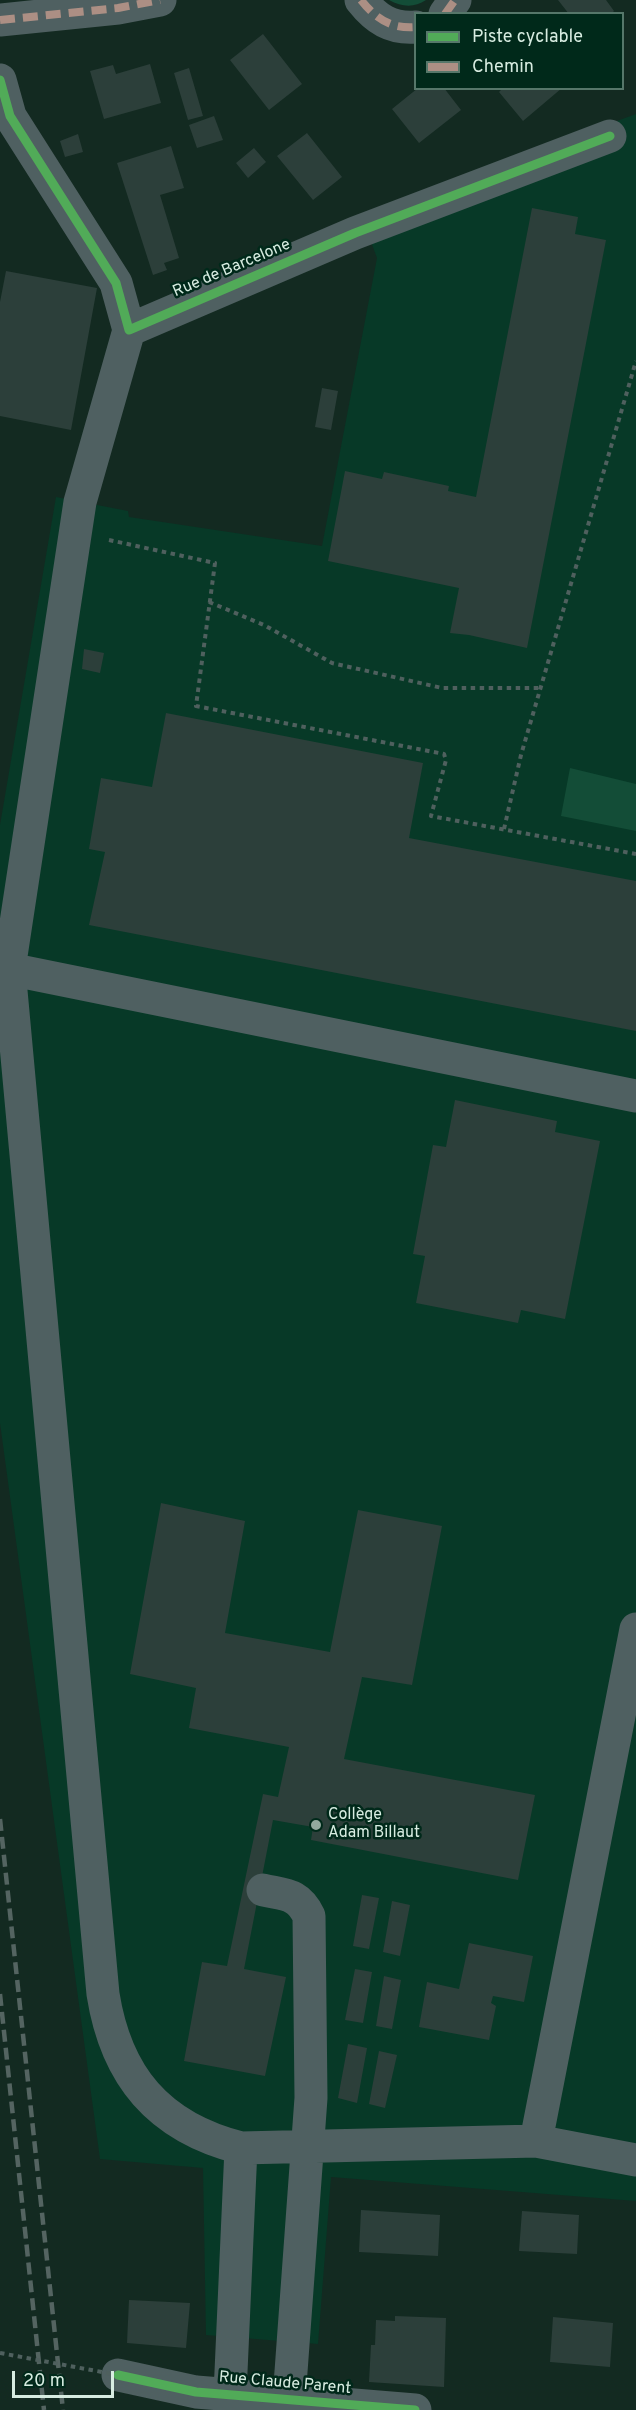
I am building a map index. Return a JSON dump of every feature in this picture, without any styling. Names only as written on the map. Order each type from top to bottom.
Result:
[{"type":"street","points":[[0,20],[118,8],[160,0]]},
{"type":"street","points":[[362,0],[372,14],[387,24],[404,28],[414,27]]},
{"type":"street","points":[[0,80],[9,116],[116,283],[129,330],[78,517],[9,969],[103,1994],[108,2024],[130,2074],[147,2096],[168,2115],[192,2130],[241,2148],[536,2141],[636,2160]]},
{"type":"street","name":"Rue de Barcelone","points":[[129,330],[355,233],[610,135]]},
{"type":"street","points":[[9,969],[636,1096]]},
{"type":"street","points":[[536,2141],[636,1629]]},
{"type":"street","points":[[263,1890],[298,1899],[304,1904],[309,1916],[311,2098],[289,2399]]},
{"type":"street","points":[[230,2394],[241,2148]]},
{"type":"street","name":"Rue Claude Parent","points":[[118,2375],[196,2392],[415,2410]]},
{"type":"path","points":[[504,829],[521,754],[636,361]]},
{"type":"path","points":[[78,517],[215,562],[196,706],[444,754],[446,760],[431,816],[636,854]]},
{"type":"path","points":[[209,602],[264,626],[332,663],[442,688],[540,688]]},
{"type":"path","points":[[0,2353],[118,2375]]},
{"type":"shaded area","points":[[389,0],[426,0],[408,6]]},
{"type":"shaded area","points":[[636,114],[636,2201],[331,2177],[318,2344],[206,2335],[203,2168],[100,2159],[0,1423],[0,825],[56,497],[128,511],[129,517],[322,546],[377,258],[361,215]]},
{"type":"shaded area","points":[[570,768],[636,784],[636,831],[561,816]]},
{"type":"building","points":[[558,0],[606,0],[614,11],[613,12],[567,12]]},
{"type":"building","points":[[263,34],[302,84],[269,110],[230,60]]},
{"type":"building","points":[[150,64],[161,103],[104,119],[90,71],[113,65],[116,74]]},
{"type":"building","points":[[189,68],[203,116],[188,120],[174,73]]},
{"type":"building","points":[[416,90],[446,90],[461,110],[419,143],[392,109]]},
{"type":"building","points":[[501,90],[560,90],[523,121],[499,92]]},
{"type":"building","points":[[214,116],[223,140],[197,148],[189,125]]},
{"type":"building","points":[[307,133],[342,177],[313,200],[277,156]]},
{"type":"building","points":[[78,134],[83,152],[65,157],[60,141]]},
{"type":"building","points":[[171,146],[184,188],[160,195],[179,258],[164,263],[167,270],[153,275],[117,163]]},
{"type":"building","points":[[254,148],[266,162],[248,178],[236,163]]},
{"type":"building","points":[[532,208],[578,217],[575,234],[606,240],[527,648],[450,633],[459,588],[328,561],[345,471],[382,479],[384,472],[449,486],[448,491],[476,497]]},
{"type":"building","points":[[6,271],[97,288],[71,430],[0,416],[0,302]]},
{"type":"building","points":[[322,388],[338,391],[331,430],[315,427]]},
{"type":"building","points":[[84,649],[104,653],[100,673],[82,669]]},
{"type":"building","points":[[166,713],[423,763],[409,838],[636,881],[636,1031],[89,925],[105,852],[89,849],[101,778],[152,787]]},
{"type":"building","points":[[455,1100],[557,1121],[555,1132],[600,1141],[565,1319],[521,1310],[518,1323],[416,1303],[425,1256],[413,1254],[433,1145],[446,1147]]},
{"type":"building","points":[[161,1503],[245,1521],[225,1633],[330,1652],[358,1510],[442,1526],[412,1685],[362,1677],[344,1759],[535,1795],[518,1880],[311,1840],[313,1827],[273,1820],[244,1969],[286,1977],[265,2076],[184,2061],[202,1962],[227,1966],[263,1794],[278,1797],[289,1747],[189,1728],[196,1688],[130,1674]]},
{"type":"building","points":[[362,1895],[379,1898],[369,1949],[353,1946]]},
{"type":"building","points":[[392,1901],[410,1905],[400,1956],[383,1952]]},
{"type":"building","points":[[469,1943],[533,1956],[524,2002],[493,1996],[491,2003],[496,2006],[489,2040],[419,2027],[427,1982],[459,1989]]},
{"type":"building","points":[[355,1969],[372,1972],[363,2023],[345,2020]]},
{"type":"building","points":[[384,1976],[401,1980],[392,2029],[376,2026]]},
{"type":"building","points":[[348,2044],[367,2048],[357,2103],[338,2098]]},
{"type":"building","points":[[379,2051],[397,2055],[385,2108],[369,2104]]},
{"type":"building","points":[[361,2210],[440,2215],[438,2256],[359,2252]]},
{"type":"building","points":[[522,2211],[579,2215],[577,2254],[519,2251]]},
{"type":"building","points":[[129,2300],[190,2303],[186,2348],[127,2343]]},
{"type":"building","points":[[395,2316],[446,2318],[444,2387],[369,2382],[371,2345],[375,2345],[376,2320],[395,2321]]},
{"type":"building","points":[[553,2317],[613,2323],[610,2367],[550,2362]]},
{"type":"railway","points":[[0,1819],[63,2410]]},
{"type":"railway","points":[[0,1994],[44,2410]]},
{"type":"marked path","points":[[0,20],[118,8],[160,0]]},
{"type":"marked path","points":[[361,0],[372,13],[385,21],[399,26],[414,27]]},
{"type":"marked path","points":[[446,12],[455,0]]},
{"type":"cycle path","points":[[0,80],[10,116],[116,283],[129,330],[355,233],[610,136]]},
{"type":"cycle path","points":[[118,2375],[196,2392],[415,2410]]},
{"type":"place","name":"Collège Adam Billaut","points":[[316,1825]]}]
